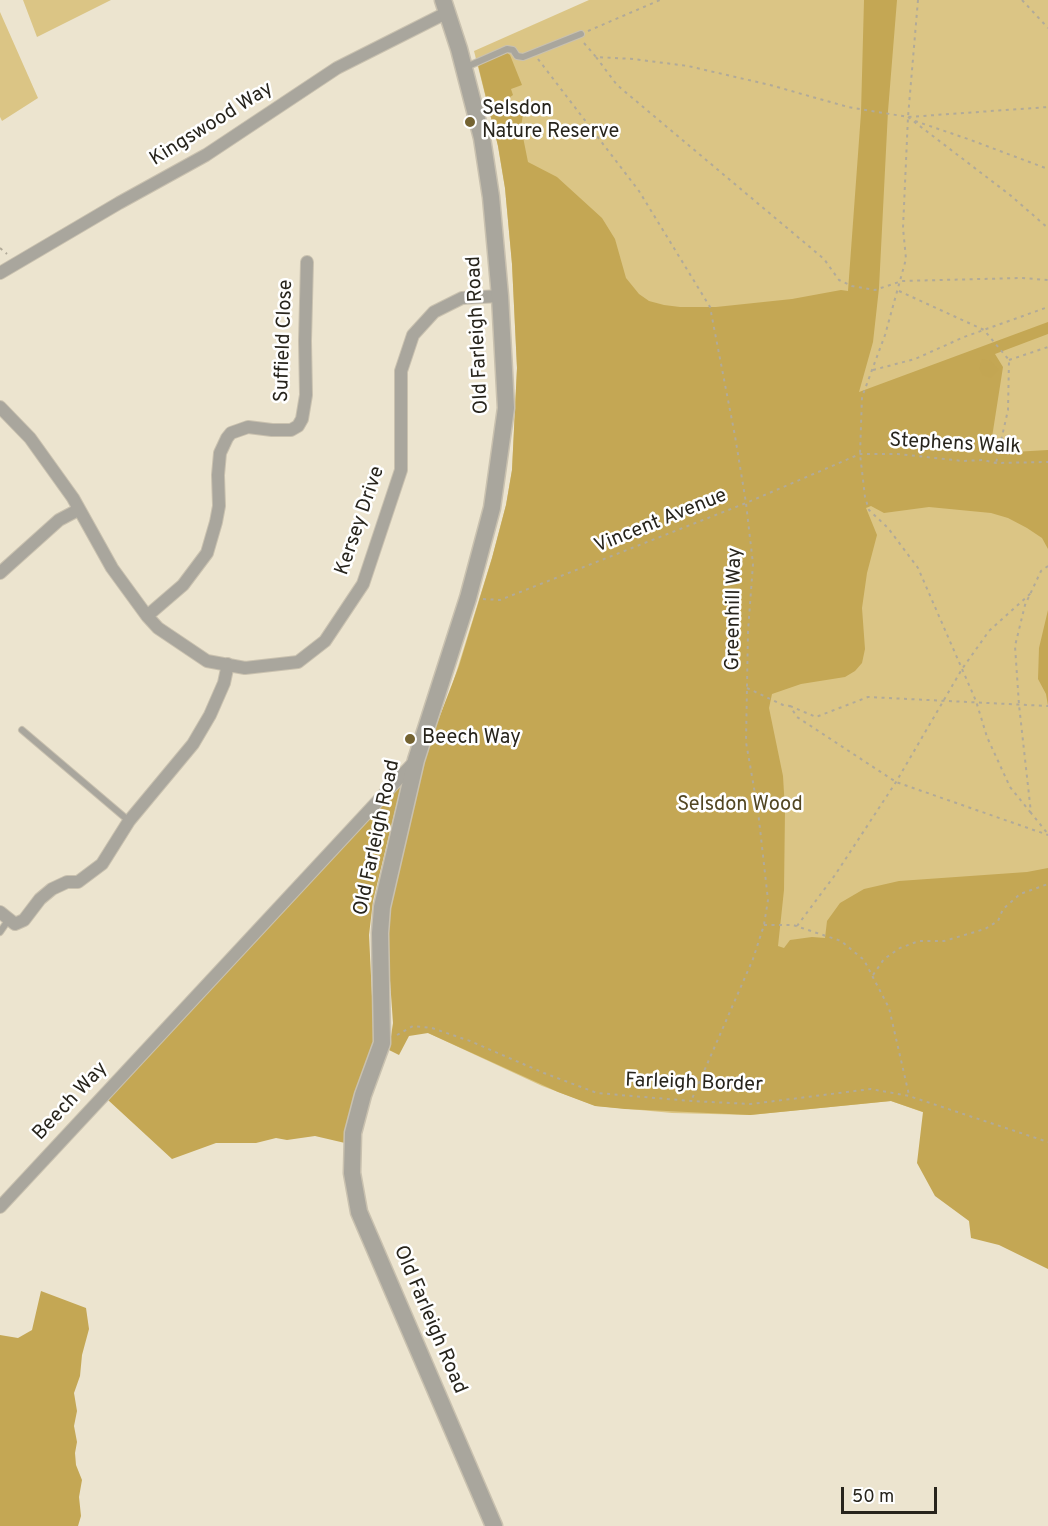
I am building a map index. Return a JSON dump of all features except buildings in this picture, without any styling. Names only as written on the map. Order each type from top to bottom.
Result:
[{"type":"street","name":"Old Farleigh Road","points":[[444,6],[464,68],[482,138],[491,197],[500,296],[506,408],[492,508],[468,598],[416,760],[381,915],[382,1043],[363,1095],[353,1133],[352,1173],[359,1212],[494,1526]]},
{"type":"street","name":"Kingswood Way","points":[[0,273],[206,155],[337,68],[444,6]]},
{"type":"street","name":"Suffield Close","points":[[147,616],[183,585],[207,553],[218,514],[220,453],[226,438],[231,432],[248,427],[291,430],[302,419],[306,395],[307,262]]},
{"type":"street","name":"Kersey Drive","points":[[0,407],[30,438],[73,498],[112,568],[158,628],[207,661],[245,668],[298,662],[326,641],[363,584],[401,470],[401,371],[413,335],[434,312],[462,298],[500,296]]},
{"type":"street","points":[[0,573],[59,520],[78,510]]},
{"type":"street","points":[[5,916],[15,924],[24,920],[40,899],[52,889],[67,882],[78,882],[102,864],[129,821],[193,744],[210,715],[224,683],[228,664]]},
{"type":"street","name":"Beech Way","points":[[0,1207],[416,760]]},
{"type":"lane","points":[[464,68],[507,49],[523,57],[581,34]]},
{"type":"lane","points":[[22,730],[129,821]]},
{"type":"lane","points":[[0,932],[5,916]]},
{"type":"path","points":[[660,0],[581,34],[587,48],[617,85],[824,259],[839,280],[852,286],[875,290],[902,280],[1022,278],[1048,280]]},
{"type":"path","points":[[918,0],[908,117],[903,228],[906,260],[899,291],[862,397],[860,454],[865,497],[869,510],[888,528],[902,550],[918,568],[976,701],[987,737],[1010,787],[1048,834]]},
{"type":"path","points":[[1022,0],[1048,28]]},
{"type":"path","name":"Greenhill Way","points":[[533,52],[639,191],[710,307],[746,503],[753,564],[748,631],[746,742],[758,811],[768,900],[764,925],[753,959],[691,1101]]},
{"type":"path","points":[[596,57],[688,66],[770,85],[848,107],[908,117],[1048,107]]},
{"type":"path","points":[[908,117],[1010,195],[1048,228]]},
{"type":"path","points":[[912,120],[1048,169]]},
{"type":"path","points":[[899,291],[984,330],[1009,360],[1008,410],[996,463]]},
{"type":"path","points":[[873,370],[915,359],[1017,316],[1048,307]]},
{"type":"path","points":[[1009,360],[1048,347]]},
{"type":"path","name":"Vincent Avenue","points":[[468,598],[500,600],[746,503],[860,454]]},
{"type":"path","name":"Stephens Walk","points":[[860,454],[898,454],[996,463],[1048,462]]},
{"type":"path","points":[[1031,813],[1015,646],[1025,605],[1041,570],[1048,566]]},
{"type":"path","points":[[797,926],[835,875],[896,782],[962,669],[990,631],[1031,593]]},
{"type":"path","points":[[747,688],[816,717],[867,697],[1048,706]]},
{"type":"path","points":[[790,706],[797,717],[896,782],[1048,834]]},
{"type":"path","points":[[872,976],[884,959],[900,948],[919,941],[944,940],[985,928],[998,921],[1003,909],[1020,894],[1048,884]]},
{"type":"path","points":[[764,925],[797,926],[841,941],[864,960],[889,1008],[909,1096]]},
{"type":"path","name":"Farleigh Border","points":[[382,1043],[413,1026],[432,1028],[470,1041],[597,1093],[751,1104],[871,1089],[909,1096],[1048,1142]]},
{"type":"green space","points":[[23,0],[111,0],[37,37]]},
{"type":"green space","name":"Selsdon Wood","points":[[589,0],[1048,0],[1048,1159],[891,1101],[750,1115],[672,1113],[596,1106],[542,1086],[413,1026],[452,686],[492,558],[506,505],[512,470],[517,368],[512,264],[505,188],[498,146],[474,51]]},
{"type":"green space","name":"Selsdon Wood","points":[[864,0],[897,0],[888,111],[879,288],[873,342],[859,392],[1048,322],[1048,334],[995,354],[1003,367],[990,450],[996,453],[1048,450],[1048,549],[1042,538],[1027,528],[1008,518],[991,513],[929,507],[884,513],[871,506],[866,508],[877,535],[867,573],[862,608],[865,649],[862,663],[845,677],[801,684],[772,694],[769,708],[783,776],[785,810],[784,890],[778,946],[784,948],[790,940],[825,938],[827,921],[840,903],[864,889],[899,881],[1027,872],[1048,868],[1048,1269],[999,1245],[971,1238],[969,1221],[935,1196],[917,1163],[923,1112],[891,1101],[750,1115],[595,1106],[558,1092],[428,1033],[409,1036],[399,1055],[389,1050],[393,1023],[387,938],[390,908],[423,760],[459,666],[492,558],[506,505],[512,470],[517,368],[512,264],[505,188],[498,146],[478,65],[507,53],[510,55],[522,85],[511,89],[513,95],[510,97],[513,111],[523,114],[521,127],[528,162],[557,177],[602,218],[615,239],[626,278],[639,294],[649,301],[680,307],[716,307],[792,299],[841,290],[848,291],[861,113]]},
{"type":"green space","points":[[0,12],[38,98],[2,121],[0,117]]},
{"type":"green space","points":[[1048,610],[1048,706],[1046,694],[1038,679],[1039,648]]},
{"type":"green space","points":[[402,782],[373,901],[369,935],[374,1037],[370,1061],[345,1143],[315,1136],[287,1140],[276,1138],[256,1143],[216,1143],[172,1159],[108,1100]]},
{"type":"green space","points":[[41,1291],[86,1308],[89,1329],[82,1355],[80,1376],[74,1393],[77,1411],[74,1426],[77,1442],[76,1465],[82,1480],[79,1497],[81,1516],[78,1526],[0,1526],[0,1335],[18,1338],[32,1330]]},
{"type":"shaded area","points":[[982,359],[991,361],[999,370],[991,378],[982,375],[979,369]]},
{"type":"place","name":"Selsdon Nature Reserve","points":[[470,122]]},
{"type":"place","name":"Beech Way","points":[[410,739]]}]
